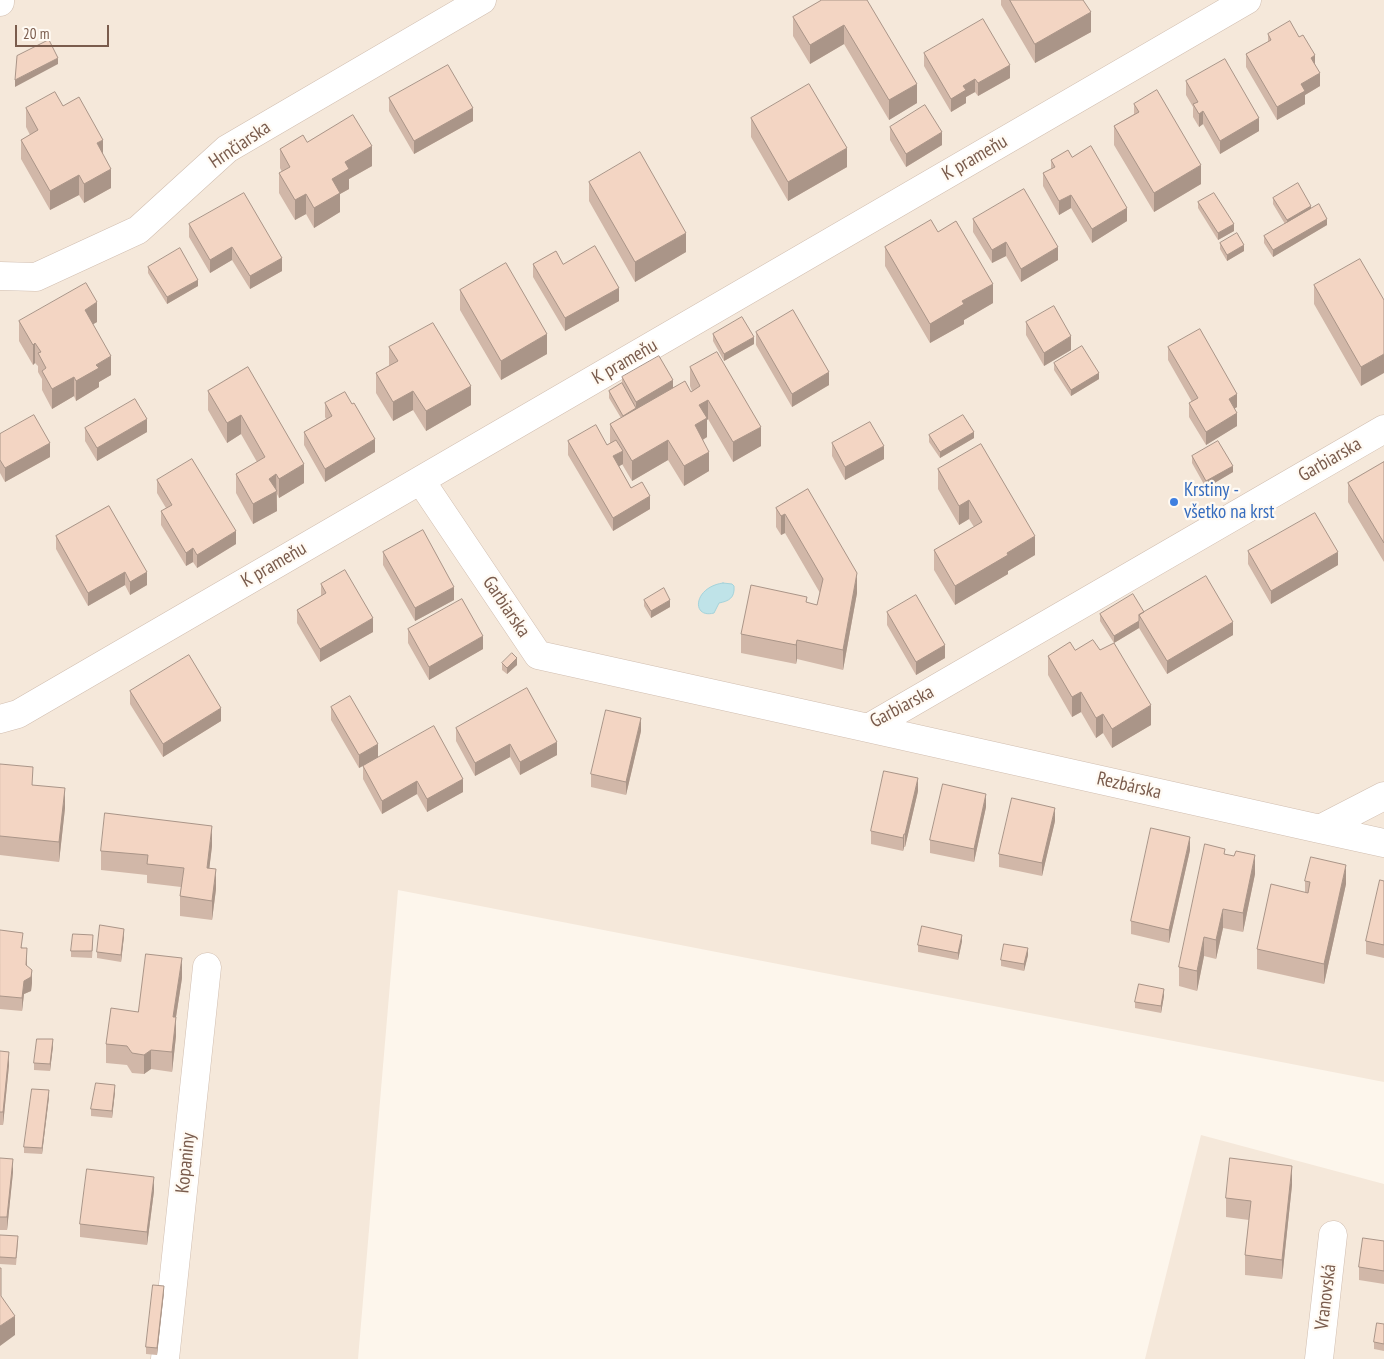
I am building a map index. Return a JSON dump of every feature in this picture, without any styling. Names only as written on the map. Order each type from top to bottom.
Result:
[{"type":"street","name":"Hrnčiarska","points":[[0,276],[36,277],[138,230],[227,149],[482,0]]},
{"type":"street","name":"K prameňu","points":[[0,719],[18,714],[1247,0]]},
{"type":"street","name":"Garbiarska","points":[[421,480],[538,655],[868,728],[1384,429]]},
{"type":"street","name":"Rezbárska","points":[[868,728],[1384,843]]},
{"type":"street","points":[[1320,829],[1384,796]]},
{"type":"street","name":"Kopaniny","points":[[165,1359],[207,967]]},
{"type":"street","name":"Vranovská","points":[[1319,1359],[1333,1235]]},
{"type":"shaded area","points":[[0,0],[1384,0],[1384,1082],[398,890],[358,1359],[0,1359]]},
{"type":"shaded area","points":[[1201,1135],[1384,1184],[1384,1359],[1145,1359]]},
{"type":"water","points":[[723,583],[734,586],[732,596],[728,600],[719,603],[714,613],[707,614],[701,611],[699,602],[701,596],[706,590]]},
{"type":"building","points":[[822,0],[867,0],[917,84],[889,100],[844,25],[810,45],[793,17]]},
{"type":"building","points":[[1010,0],[1083,0],[1091,12],[1035,44]]},
{"type":"building","points":[[983,19],[1010,65],[978,83],[975,79],[963,86],[966,90],[951,99],[924,53]]},
{"type":"building","points":[[1290,21],[1299,37],[1303,35],[1315,55],[1311,58],[1320,73],[1301,84],[1305,91],[1277,107],[1246,54],[1271,40],[1268,34]]},
{"type":"building","points":[[49,40],[58,58],[15,80],[17,56]]},
{"type":"building","points":[[1225,59],[1259,118],[1220,141],[1203,111],[1199,114],[1193,104],[1198,102],[1186,81]]},
{"type":"building","points":[[448,65],[473,108],[414,141],[389,98]]},
{"type":"building","points":[[809,84],[847,148],[788,182],[751,118]]},
{"type":"building","points":[[1157,90],[1201,165],[1154,193],[1114,126],[1139,112],[1134,104]]},
{"type":"building","points":[[55,92],[63,106],[79,97],[103,140],[97,143],[111,169],[84,184],[79,175],[50,191],[21,140],[38,130],[26,108]]},
{"type":"building","points":[[925,105],[942,132],[906,154],[890,127]]},
{"type":"building","points":[[353,115],[372,146],[345,162],[349,169],[332,179],[340,193],[314,208],[306,194],[295,200],[279,173],[290,167],[280,149],[303,135],[307,142]]},
{"type":"building","points":[[1091,146],[1127,208],[1092,229],[1071,195],[1059,201],[1043,173],[1055,167],[1051,160],[1068,150],[1072,157]]},
{"type":"building","points":[[640,152],[686,233],[635,262],[589,182]]},
{"type":"building","points":[[1298,183],[1311,206],[1287,220],[1273,198]]},
{"type":"building","points":[[1024,189],[1058,247],[1021,269],[1006,242],[992,250],[973,219]]},
{"type":"building","points":[[244,193],[282,258],[250,276],[232,247],[210,260],[189,224]]},
{"type":"building","points":[[1214,193],[1234,224],[1218,233],[1198,202]]},
{"type":"building","points":[[1319,204],[1327,219],[1273,250],[1264,236]]},
{"type":"building","points":[[931,220],[938,232],[956,221],[993,284],[962,301],[964,304],[930,324],[885,247]]},
{"type":"building","points":[[1237,233],[1244,245],[1227,255],[1220,243]]},
{"type":"building","points":[[595,246],[619,288],[565,318],[533,264],[556,251],[563,264]]},
{"type":"building","points":[[180,248],[198,280],[167,297],[148,267]]},
{"type":"building","points":[[1360,259],[1384,300],[1384,354],[1361,367],[1314,285]]},
{"type":"building","points":[[506,263],[547,334],[501,361],[460,290]]},
{"type":"building","points":[[86,283],[97,302],[85,310],[111,356],[96,365],[99,368],[76,381],[74,377],[52,389],[42,371],[46,368],[38,353],[41,352],[35,343],[33,345],[19,321]]},
{"type":"building","points":[[1054,306],[1071,336],[1044,353],[1026,322]]},
{"type":"building","points":[[793,310],[829,372],[792,394],[756,332]]},
{"type":"building","points":[[742,317],[754,337],[724,354],[713,334]]},
{"type":"building","points":[[433,323],[471,386],[426,411],[413,391],[393,402],[376,373],[398,361],[389,347]]},
{"type":"building","points":[[1200,329],[1237,394],[1229,399],[1237,413],[1206,432],[1189,403],[1198,398],[1168,347]]},
{"type":"building","points":[[1082,346],[1099,373],[1071,390],[1054,363]]},
{"type":"building","points":[[717,352],[761,427],[733,442],[708,400],[699,405],[707,418],[695,425],[709,452],[684,466],[668,440],[632,461],[610,424],[685,381],[691,392],[700,386],[690,367]]},
{"type":"building","points":[[659,356],[673,380],[636,402],[622,377]]},
{"type":"building","points":[[248,367],[304,464],[279,479],[276,474],[269,479],[277,491],[253,504],[236,474],[265,457],[241,415],[227,423],[208,391]]},
{"type":"building","points":[[622,383],[636,408],[623,416],[609,391]]},
{"type":"building","points":[[345,392],[352,404],[354,403],[375,439],[325,469],[304,432],[332,416],[325,403]]},
{"type":"building","points":[[135,399],[147,419],[97,448],[85,428]]},
{"type":"building","points":[[34,415],[50,443],[5,468],[0,460],[0,434]]},
{"type":"building","points":[[963,415],[974,432],[940,452],[929,435]]},
{"type":"building","points":[[870,422],[884,446],[845,467],[832,443]]},
{"type":"building","points":[[596,425],[607,445],[616,440],[623,451],[613,456],[631,488],[642,482],[650,496],[613,518],[568,441]]},
{"type":"building","points":[[1218,441],[1233,466],[1206,481],[1192,456]]},
{"type":"building","points":[[981,444],[1035,536],[1007,553],[1008,555],[955,586],[934,550],[982,522],[969,500],[959,506],[938,469]]},
{"type":"building","points":[[192,459],[236,531],[197,555],[193,548],[186,553],[161,511],[172,505],[157,480]]},
{"type":"building","points":[[1384,462],[1384,543],[1348,483]]},
{"type":"building","points":[[808,489],[857,573],[843,650],[797,640],[796,645],[741,634],[751,585],[807,597],[806,602],[817,605],[823,579],[785,514],[781,516],[776,508]]},
{"type":"building","points":[[109,506],[147,572],[130,582],[125,572],[88,593],[56,536]]},
{"type":"building","points":[[1315,513],[1338,552],[1271,591],[1248,551]]},
{"type":"building","points":[[423,530],[454,587],[415,608],[383,552]]},
{"type":"building","points":[[345,570],[373,618],[320,649],[297,610],[326,593],[321,584]]},
{"type":"building","points":[[1206,576],[1233,622],[1167,661],[1139,615]]},
{"type":"building","points":[[664,588],[670,600],[651,611],[644,600]]},
{"type":"building","points":[[1133,594],[1144,612],[1139,615],[1139,621],[1114,636],[1100,614]]},
{"type":"building","points":[[916,595],[945,645],[916,662],[887,612]]},
{"type":"building","points":[[462,599],[483,636],[429,667],[408,629]]},
{"type":"building","points":[[1093,640],[1100,650],[1114,643],[1151,705],[1112,729],[1103,714],[1096,718],[1081,692],[1072,697],[1048,656],[1070,642],[1075,650]]},
{"type":"building","points":[[512,653],[517,658],[507,668],[502,663]]},
{"type":"building","points":[[189,655],[221,708],[163,744],[130,691]]},
{"type":"building","points":[[527,688],[557,742],[520,762],[510,744],[475,763],[456,728]]},
{"type":"building","points":[[350,696],[378,744],[359,755],[331,707]]},
{"type":"building","points":[[606,710],[641,718],[626,782],[591,774]]},
{"type":"building","points":[[434,726],[463,779],[427,799],[417,781],[382,801],[363,766]]},
{"type":"building","points":[[0,764],[33,767],[32,785],[65,788],[59,842],[0,836]]},
{"type":"building","points":[[884,771],[918,778],[903,838],[871,831]]},
{"type":"building","points":[[943,784],[986,794],[974,849],[930,840]]},
{"type":"building","points":[[1012,798],[1055,808],[1042,863],[999,854]]},
{"type":"building","points":[[105,813],[212,826],[207,868],[216,869],[212,901],[180,896],[184,868],[147,864],[148,855],[101,851]]},
{"type":"building","points":[[1151,828],[1190,837],[1169,930],[1131,921]]},
{"type":"building","points":[[1205,844],[1225,849],[1224,854],[1234,856],[1236,851],[1255,855],[1243,913],[1223,909],[1216,940],[1204,937],[1197,971],[1179,967]]},
{"type":"building","points":[[1311,857],[1346,865],[1324,964],[1257,949],[1271,884],[1308,893],[1310,882],[1305,881]]},
{"type":"building","points":[[1380,880],[1384,881],[1384,945],[1366,941]]},
{"type":"building","points":[[100,925],[124,929],[121,955],[97,952]]},
{"type":"building","points":[[922,926],[962,935],[958,953],[918,945]]},
{"type":"building","points":[[0,930],[23,933],[21,948],[27,948],[26,965],[32,970],[31,977],[24,981],[22,998],[0,996]]},
{"type":"building","points":[[73,934],[93,935],[92,951],[71,951]]},
{"type":"building","points":[[1004,944],[1028,948],[1024,964],[1001,960]]},
{"type":"building","points":[[146,954],[182,958],[173,1017],[176,1017],[172,1052],[151,1050],[144,1055],[132,1053],[127,1046],[106,1044],[111,1008],[138,1012]]},
{"type":"building","points":[[1139,984],[1164,989],[1161,1006],[1135,1002]]},
{"type":"building","points":[[37,1039],[53,1039],[50,1064],[34,1063]]},
{"type":"building","points":[[0,1051],[9,1052],[3,1112],[0,1112]]},
{"type":"building","points":[[96,1083],[115,1085],[112,1111],[91,1109]]},
{"type":"building","points":[[32,1089],[49,1090],[42,1148],[24,1147]]},
{"type":"building","points":[[0,1158],[13,1159],[7,1217],[0,1217]]},
{"type":"building","points":[[1230,1158],[1292,1166],[1282,1260],[1245,1255],[1251,1201],[1226,1198]]},
{"type":"building","points":[[87,1169],[154,1177],[147,1232],[80,1224]]},
{"type":"building","points":[[0,1235],[18,1236],[16,1258],[0,1257]]},
{"type":"building","points":[[1363,1238],[1384,1241],[1384,1271],[1359,1267]]},
{"type":"building","points":[[0,1268],[1,1296],[15,1316],[0,1326]]},
{"type":"building","points":[[153,1285],[164,1286],[157,1348],[146,1347]]},
{"type":"building","points":[[1377,1323],[1384,1324],[1384,1344],[1374,1342]]},
{"type":"place","name":"Krstiny - všetko na krst","points":[[1174,502]]}]
